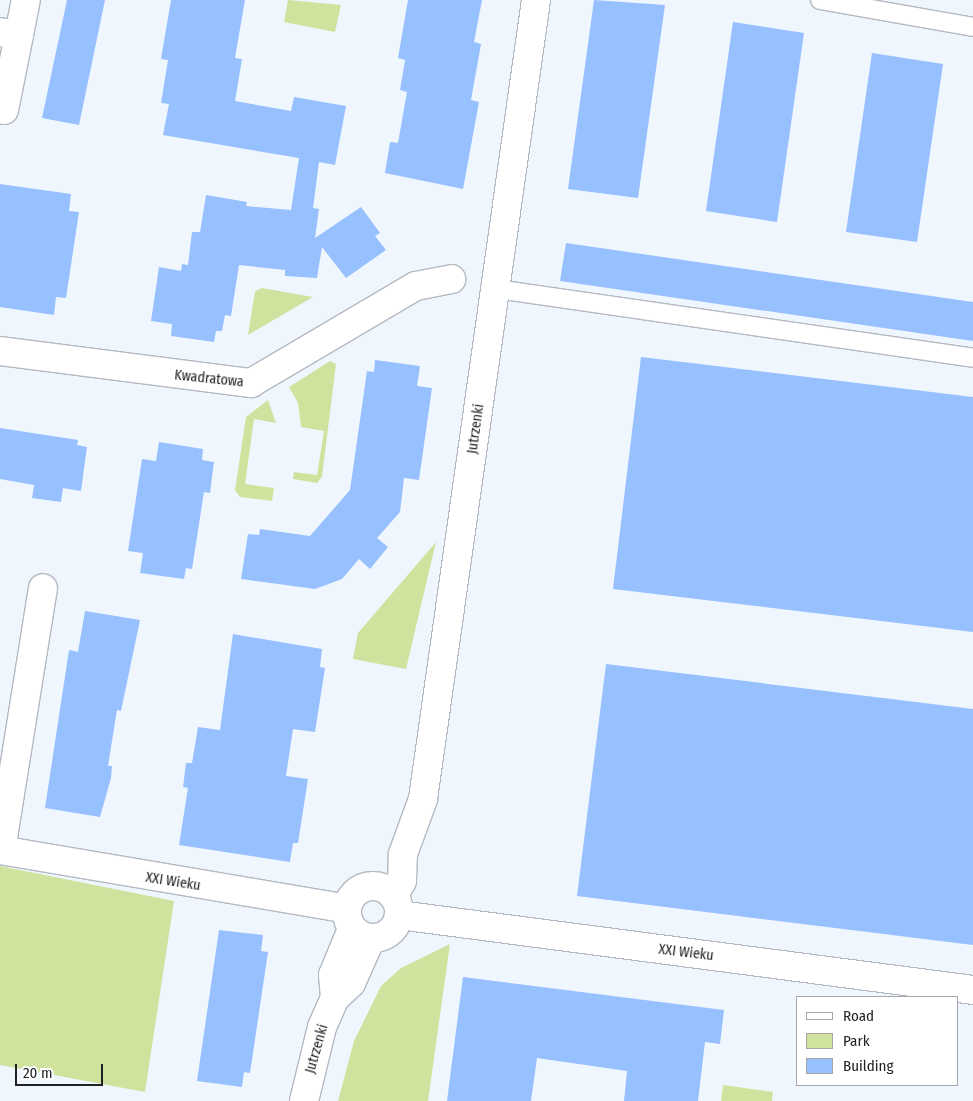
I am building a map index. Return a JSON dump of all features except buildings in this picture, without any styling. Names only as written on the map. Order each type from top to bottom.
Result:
[{"type":"street","points":[[4,110],[10,33],[26,0]]},
{"type":"street","name":"Jutrzenki","points":[[357,925],[386,935],[389,899],[404,872],[403,854],[423,799],[536,0]]},
{"type":"street","name":"Kwadratowa","points":[[0,351],[251,383],[416,286],[451,279]]},
{"type":"street","points":[[0,850],[43,588]]},
{"type":"street","name":"XXI Wieku","points":[[0,850],[357,925]]},
{"type":"street","name":"Jutrzenki","points":[[304,1101],[322,1027],[335,998],[351,983],[357,925],[354,894],[389,899]]},
{"type":"street","name":"XXI Wieku","points":[[389,899],[973,990]]},
{"type":"lane","points":[[820,0],[973,27]]},
{"type":"lane","points":[[496,288],[973,358]]},
{"type":"green space","points":[[288,0],[341,5],[335,32],[284,22]]},
{"type":"green space","points":[[262,288],[313,297],[248,335],[255,291]]},
{"type":"green space","points":[[330,361],[336,364],[322,477],[317,483],[293,479],[294,472],[317,475],[324,431],[301,427],[298,403],[289,387]]},
{"type":"green space","points":[[268,400],[276,423],[254,419],[245,484],[274,488],[272,501],[240,497],[235,490],[246,417]]},
{"type":"green space","points":[[436,542],[406,669],[353,659],[358,633]]},
{"type":"green space","points":[[0,866],[174,901],[145,1092],[0,1065]]},
{"type":"green space","points":[[450,944],[428,1101],[338,1101],[354,1041],[381,986],[401,968]]},
{"type":"green space","points":[[723,1085],[773,1092],[772,1101],[721,1101]]}]
